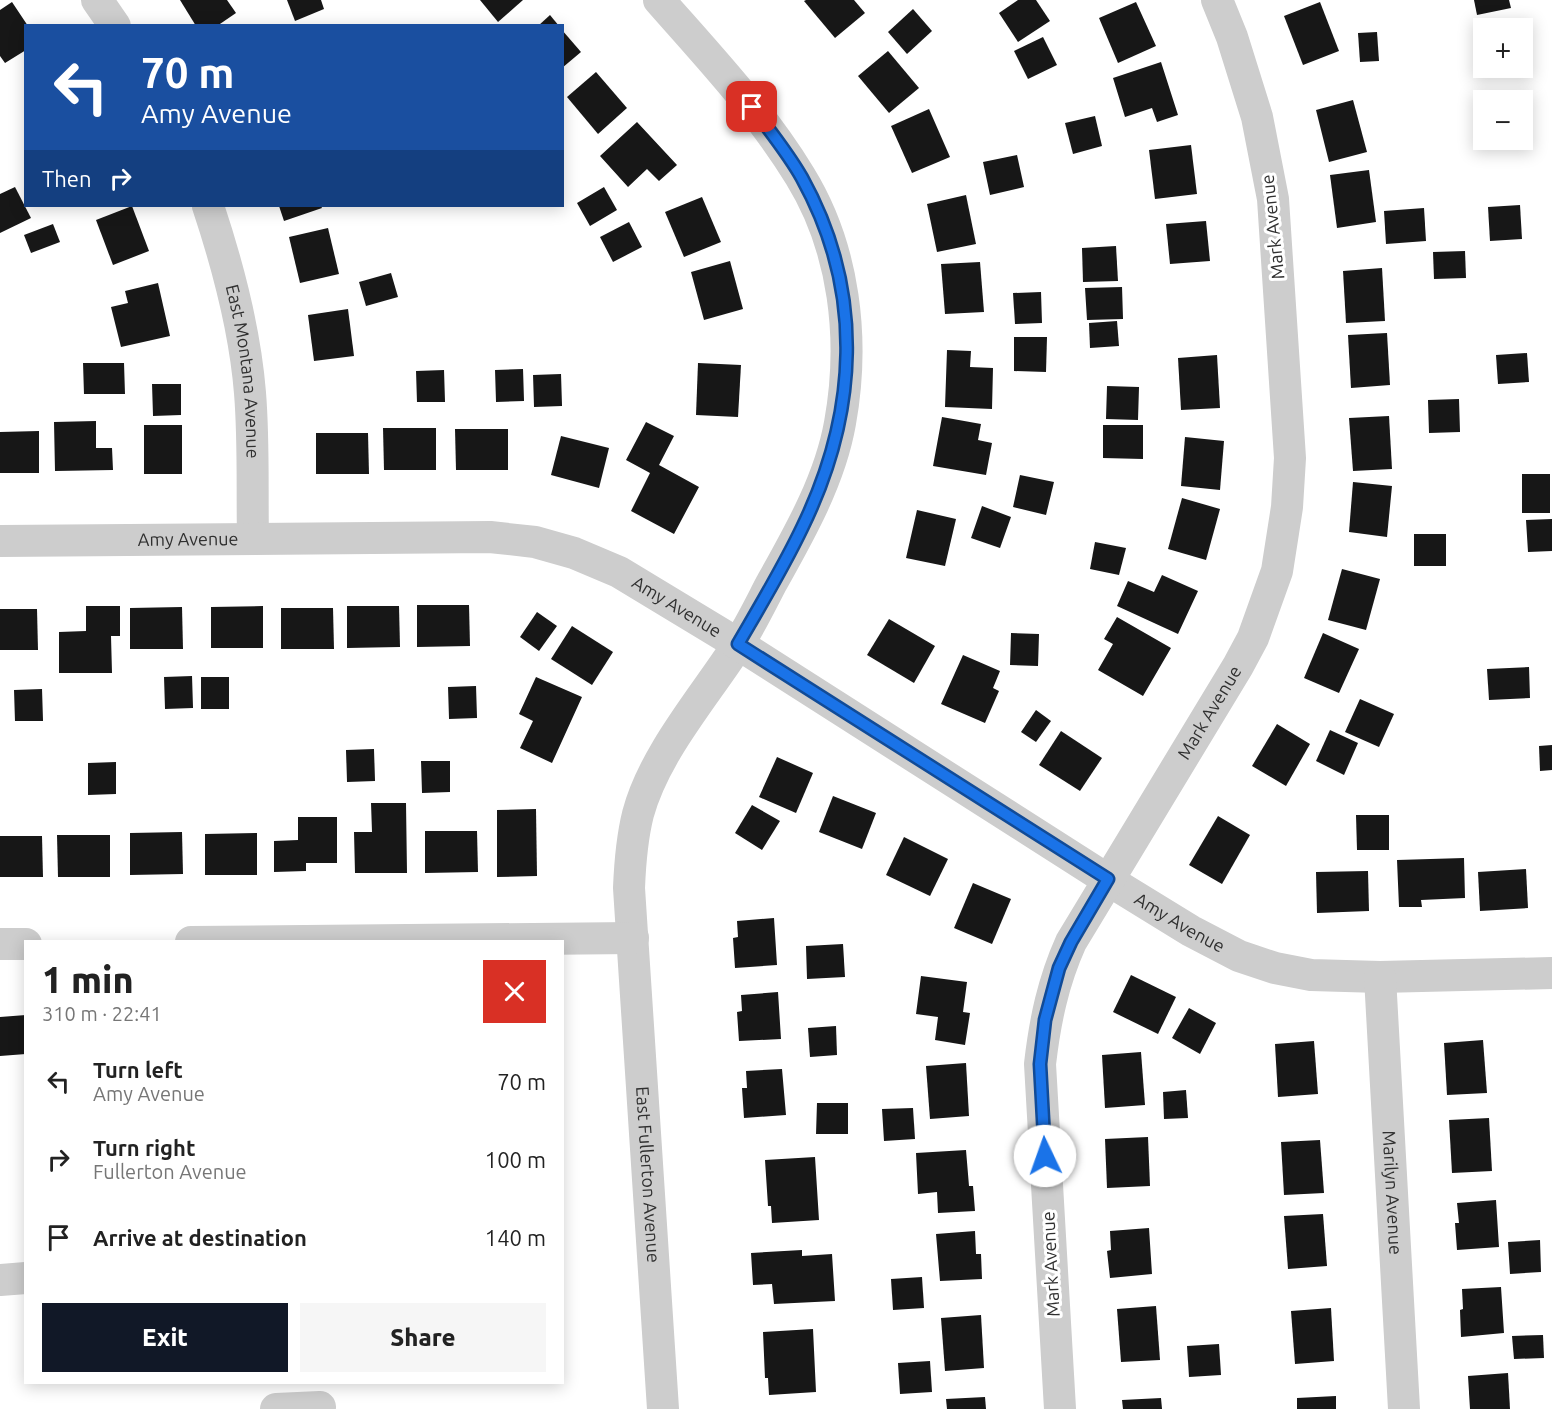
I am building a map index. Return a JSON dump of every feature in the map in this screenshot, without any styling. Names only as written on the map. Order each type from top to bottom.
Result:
[{"type":"street","points":[[97,0],[114,24]]},
{"type":"street","name":"East Fullerton Avenue","points":[[659,0],[741,94],[773,135],[802,178],[821,220],[838,268],[847,346],[840,425],[828,466],[802,528],[738,644],[668,746],[639,812],[630,860],[629,888],[663,1409]]},
{"type":"street","name":"Mark Avenue","points":[[1059,1409],[1040,1064],[1045,1020],[1059,968],[1071,942],[1238,666],[1252,638],[1276,571],[1287,507],[1290,458],[1273,199],[1257,117],[1232,37],[1217,0]]},
{"type":"street","name":"East Montana Avenue","points":[[208,207],[227,268],[243,338],[250,392],[253,450],[253,539]]},
{"type":"street","name":"Amy Avenue","points":[[0,541],[490,537],[535,542],[574,553],[619,572],[738,644],[1191,931],[1239,956],[1275,968],[1311,975],[1380,977],[1552,973]]},
{"type":"street","points":[[412,940],[633,938]]},
{"type":"street","points":[[0,944],[24,944]]},
{"type":"street","name":"Marilyn Avenue","points":[[1380,977],[1404,1409]]},
{"type":"street","points":[[0,1280],[24,1278]]},
{"type":"street","points":[[276,1409],[319,1400]]},
{"type":"building","points":[[180,0],[227,0],[236,13],[220,24],[195,24]]},
{"type":"building","points":[[287,0],[321,0],[324,9],[295,21]]},
{"type":"building","points":[[480,0],[523,0],[498,22]]},
{"type":"building","points":[[854,0],[865,13],[835,38],[804,1]]},
{"type":"building","points":[[1018,0],[1036,0],[1050,21],[1018,42],[999,13]]},
{"type":"building","points":[[1474,0],[1509,0],[1511,8],[1477,15]]},
{"type":"building","points":[[12,2],[27,24],[24,24],[24,51],[5,63],[0,56],[0,10]]},
{"type":"building","points":[[1136,2],[1156,46],[1118,63],[1099,18]]},
{"type":"building","points":[[1320,2],[1339,51],[1303,65],[1284,16]]},
{"type":"building","points":[[913,9],[932,31],[907,54],[888,32]]},
{"type":"building","points":[[550,15],[557,24],[540,24]]},
{"type":"building","points":[[564,32],[581,52],[564,66]]},
{"type":"building","points":[[1377,32],[1379,61],[1360,62],[1358,33]]},
{"type":"building","points":[[1043,37],[1057,65],[1028,79],[1014,51]]},
{"type":"building","points":[[888,51],[919,88],[889,113],[858,76]]},
{"type":"building","points":[[1161,62],[1178,115],[1157,122],[1152,108],[1125,117],[1113,78]]},
{"type":"building","points":[[596,72],[627,108],[598,134],[567,97]]},
{"type":"building","points":[[1353,100],[1367,152],[1329,162],[1316,110]]},
{"type":"building","points":[[929,109],[950,157],[912,173],[891,126]]},
{"type":"building","points":[[1095,116],[1102,146],[1073,154],[1065,123]]},
{"type":"building","points":[[637,122],[677,165],[659,181],[647,169],[628,187],[600,156]]},
{"type":"building","points":[[1191,145],[1197,194],[1155,199],[1149,150]]},
{"type":"building","points":[[1017,155],[1024,187],[990,195],[983,162]]},
{"type":"building","points":[[1369,170],[1376,222],[1337,228],[1330,175]]},
{"type":"building","points":[[15,187],[31,218],[0,233],[0,194]]},
{"type":"building","points":[[604,187],[617,210],[590,226],[577,203]]},
{"type":"building","points":[[966,195],[976,244],[937,252],[927,204]]},
{"type":"building","points":[[702,197],[721,242],[684,257],[665,212]]},
{"type":"building","points":[[1520,205],[1522,239],[1490,241],[1488,207]]},
{"type":"building","points":[[132,207],[149,251],[113,265],[96,220]]},
{"type":"building","points":[[279,207],[322,208],[284,221]]},
{"type":"building","points":[[1424,208],[1426,241],[1386,244],[1384,211]]},
{"type":"building","points":[[1206,221],[1210,261],[1170,264],[1166,224]]},
{"type":"building","points":[[629,222],[642,247],[613,262],[600,237]]},
{"type":"building","points":[[53,224],[60,242],[31,253],[24,235]]},
{"type":"building","points":[[328,228],[339,274],[300,283],[289,237]]},
{"type":"building","points":[[1116,246],[1118,281],[1083,282],[1082,248]]},
{"type":"building","points":[[1465,251],[1466,278],[1434,279],[1433,252]]},
{"type":"building","points":[[730,261],[743,309],[704,320],[691,272]]},
{"type":"building","points":[[980,262],[984,312],[945,314],[941,264]]},
{"type":"building","points":[[1382,268],[1385,321],[1346,323],[1343,271]]},
{"type":"building","points":[[391,273],[398,297],[366,306],[359,282]]},
{"type":"building","points":[[158,283],[170,336],[121,347],[111,307],[128,303],[125,291]]},
{"type":"building","points":[[1122,287],[1123,319],[1087,320],[1085,288]]},
{"type":"building","points":[[1041,292],[1042,323],[1015,324],[1013,293]]},
{"type":"building","points":[[348,309],[354,356],[314,361],[308,315]]},
{"type":"building","points":[[1117,321],[1119,346],[1090,348],[1089,323]]},
{"type":"building","points":[[1387,333],[1390,385],[1351,388],[1348,335]]},
{"type":"building","points":[[1014,337],[1047,337],[1046,372],[1014,371]]},
{"type":"building","points":[[947,350],[971,351],[970,367],[993,368],[992,409],[945,407]]},
{"type":"building","points":[[1527,353],[1529,382],[1498,384],[1496,355]]},
{"type":"building","points":[[1217,355],[1220,408],[1181,410],[1178,358]]},
{"type":"building","points":[[83,363],[124,363],[125,394],[84,394]]},
{"type":"building","points":[[698,363],[741,365],[738,417],[696,415]]},
{"type":"building","points":[[523,369],[524,401],[496,402],[495,370]]},
{"type":"building","points":[[444,370],[445,402],[417,402],[416,371]]},
{"type":"building","points":[[561,374],[562,406],[534,407],[533,375]]},
{"type":"building","points":[[152,384],[181,384],[181,415],[153,416]]},
{"type":"building","points":[[1107,386],[1139,387],[1138,420],[1106,419]]},
{"type":"building","points":[[1459,399],[1460,432],[1429,433],[1428,400]]},
{"type":"building","points":[[1389,416],[1392,469],[1353,471],[1349,418]]},
{"type":"building","points":[[942,417],[981,424],[978,440],[992,443],[986,475],[933,466]]},
{"type":"building","points":[[96,421],[96,448],[112,448],[113,470],[55,471],[54,422]]},
{"type":"building","points":[[646,422],[674,436],[659,465],[699,487],[674,534],[631,511],[650,473],[626,460]]},
{"type":"building","points":[[144,425],[182,425],[182,474],[144,474]]},
{"type":"building","points":[[1103,425],[1143,425],[1143,459],[1103,458]]},
{"type":"building","points":[[383,428],[436,428],[436,470],[384,470]]},
{"type":"building","points":[[455,429],[508,429],[508,470],[456,470]]},
{"type":"building","points":[[39,431],[39,473],[0,473],[0,432]]},
{"type":"building","points":[[316,433],[368,433],[369,474],[316,474]]},
{"type":"building","points":[[561,436],[609,448],[599,488],[551,475]]},
{"type":"building","points":[[1185,437],[1224,441],[1220,490],[1181,486]]},
{"type":"building","points":[[1522,474],[1550,474],[1550,513],[1522,513]]},
{"type":"building","points":[[1020,475],[1054,482],[1046,515],[1013,507]]},
{"type":"building","points":[[1353,482],[1392,486],[1387,537],[1349,532]]},
{"type":"building","points":[[1182,498],[1220,509],[1206,560],[1168,549]]},
{"type":"building","points":[[982,506],[1011,517],[1000,548],[971,538]]},
{"type":"building","points":[[917,510],[956,519],[945,566],[906,558]]},
{"type":"building","points":[[1552,519],[1552,551],[1528,552],[1526,520]]},
{"type":"building","points":[[1414,534],[1446,534],[1446,566],[1414,566]]},
{"type":"building","points":[[1095,542],[1126,548],[1119,575],[1090,569]]},
{"type":"building","points":[[1342,569],[1380,579],[1366,630],[1328,620]]},
{"type":"building","points":[[1162,575],[1198,591],[1178,634],[1117,606],[1128,581],[1154,592]]},
{"type":"building","points":[[417,605],[469,605],[470,646],[417,647]]},
{"type":"building","points":[[86,606],[120,606],[120,636],[111,636],[112,673],[59,673],[59,632],[86,631]]},
{"type":"building","points":[[263,606],[263,648],[211,648],[211,607]]},
{"type":"building","points":[[347,606],[399,606],[400,647],[347,648]]},
{"type":"building","points":[[182,607],[183,649],[130,649],[130,608]]},
{"type":"building","points":[[281,608],[333,608],[334,649],[281,649]]},
{"type":"building","points":[[0,609],[37,609],[38,650],[0,650]]},
{"type":"building","points":[[537,612],[557,626],[539,651],[520,637]]},
{"type":"building","points":[[1117,617],[1171,648],[1143,696],[1098,670],[1113,644],[1104,639]]},
{"type":"building","points":[[889,619],[935,646],[914,683],[867,655]]},
{"type":"building","points":[[572,626],[613,652],[592,685],[551,659]]},
{"type":"building","points":[[1011,633],[1039,634],[1038,666],[1010,665]]},
{"type":"building","points":[[1323,633],[1359,649],[1339,693],[1304,678]]},
{"type":"building","points":[[963,655],[1000,671],[993,688],[999,691],[985,723],[941,704]]},
{"type":"building","points":[[1529,667],[1530,698],[1489,700],[1487,669]]},
{"type":"building","points":[[192,676],[193,708],[165,709],[164,677]]},
{"type":"building","points":[[201,677],[229,677],[229,709],[201,709]]},
{"type":"building","points":[[536,677],[582,697],[552,763],[520,748],[533,721],[519,714]]},
{"type":"building","points":[[476,686],[477,718],[449,719],[448,687]]},
{"type":"building","points":[[42,689],[43,721],[15,721],[14,690]]},
{"type":"building","points":[[1360,699],[1394,714],[1379,747],[1345,732]]},
{"type":"building","points":[[1036,710],[1051,721],[1036,742],[1021,732]]},
{"type":"building","points":[[1277,724],[1310,744],[1286,786],[1252,766]]},
{"type":"building","points":[[1330,730],[1358,743],[1344,775],[1316,761]]},
{"type":"building","points":[[1061,731],[1102,758],[1080,791],[1039,765]]},
{"type":"building","points":[[1552,745],[1552,770],[1540,771],[1539,746]]},
{"type":"building","points":[[374,749],[375,781],[347,782],[346,750]]},
{"type":"building","points":[[777,757],[813,773],[796,813],[759,797]]},
{"type":"building","points":[[421,761],[450,761],[450,792],[422,793]]},
{"type":"building","points":[[116,762],[116,794],[88,795],[88,763]]},
{"type":"building","points":[[833,796],[876,813],[862,849],[819,832]]},
{"type":"building","points":[[371,803],[406,803],[407,873],[355,873],[354,832],[372,832]]},
{"type":"building","points":[[752,805],[780,821],[762,850],[735,833]]},
{"type":"building","points":[[536,809],[537,876],[497,877],[497,810]]},
{"type":"building","points":[[1356,815],[1389,815],[1389,850],[1357,850]]},
{"type":"building","points":[[1218,816],[1250,835],[1222,884],[1189,865]]},
{"type":"building","points":[[298,817],[337,817],[337,863],[306,863],[306,871],[274,872],[274,841],[298,840]]},
{"type":"building","points":[[425,831],[477,831],[478,872],[425,873]]},
{"type":"building","points":[[182,832],[183,874],[130,875],[130,833]]},
{"type":"building","points":[[257,833],[257,875],[205,875],[205,834]]},
{"type":"building","points":[[57,835],[110,835],[110,877],[58,877]]},
{"type":"building","points":[[0,836],[42,836],[43,877],[0,877]]},
{"type":"building","points":[[904,837],[948,859],[930,896],[886,875]]},
{"type":"building","points":[[1464,858],[1465,898],[1421,900],[1422,907],[1399,907],[1397,860]]},
{"type":"building","points":[[1526,869],[1528,908],[1480,911],[1478,872]]},
{"type":"building","points":[[1368,871],[1369,911],[1317,913],[1316,872]]},
{"type":"building","points":[[973,883],[1011,899],[992,944],[954,928]]},
{"type":"building","points":[[774,918],[777,965],[735,968],[733,938],[738,937],[737,921]]},
{"type":"building","points":[[843,944],[845,977],[807,979],[806,946]]},
{"type":"building","points":[[1131,975],[1176,997],[1158,1034],[1113,1012]]},
{"type":"building","points":[[921,976],[967,982],[963,1012],[970,1013],[965,1045],[935,1040],[938,1017],[916,1014]]},
{"type":"building","points":[[778,992],[781,1039],[739,1041],[737,1012],[742,1011],[741,995]]},
{"type":"building","points":[[1189,1008],[1216,1023],[1200,1054],[1172,1038]]},
{"type":"building","points":[[24,1015],[24,1054],[0,1056],[0,1017]]},
{"type":"building","points":[[836,1026],[837,1055],[810,1057],[808,1028]]},
{"type":"building","points":[[1483,1040],[1487,1093],[1447,1095],[1444,1043]]},
{"type":"building","points":[[1314,1041],[1318,1094],[1278,1097],[1275,1044]]},
{"type":"building","points":[[1141,1052],[1145,1105],[1105,1108],[1102,1055]]},
{"type":"building","points":[[966,1063],[969,1116],[930,1119],[926,1066]]},
{"type":"building","points":[[782,1069],[786,1115],[744,1118],[742,1088],[747,1088],[746,1071]]},
{"type":"building","points":[[1186,1090],[1188,1118],[1164,1119],[1163,1092]]},
{"type":"building","points":[[817,1103],[848,1103],[848,1134],[816,1134]]},
{"type":"building","points":[[913,1108],[915,1139],[884,1141],[882,1109]]},
{"type":"building","points":[[1489,1118],[1492,1171],[1452,1173],[1449,1120]]},
{"type":"building","points":[[1148,1137],[1150,1186],[1107,1188],[1105,1139]]},
{"type":"building","points":[[1320,1140],[1324,1193],[1284,1195],[1281,1142]]},
{"type":"building","points":[[966,1150],[969,1186],[973,1186],[975,1211],[938,1213],[937,1192],[918,1194],[916,1153]]},
{"type":"building","points":[[815,1157],[819,1220],[772,1223],[771,1206],[768,1206],[765,1160]]},
{"type":"building","points":[[1496,1200],[1499,1247],[1457,1250],[1455,1223],[1459,1223],[1457,1203]]},
{"type":"building","points":[[1323,1214],[1327,1266],[1288,1269],[1284,1216]]},
{"type":"building","points":[[1149,1228],[1152,1274],[1110,1278],[1107,1251],[1111,1250],[1110,1231]]},
{"type":"building","points":[[975,1231],[976,1254],[981,1254],[982,1279],[940,1281],[936,1234]]},
{"type":"building","points":[[1540,1240],[1541,1272],[1510,1274],[1508,1242]]},
{"type":"building","points":[[802,1250],[802,1256],[832,1254],[835,1301],[774,1304],[772,1284],[753,1285],[751,1253]]},
{"type":"building","points":[[922,1277],[924,1308],[893,1310],[891,1279]]},
{"type":"building","points":[[1501,1287],[1504,1333],[1461,1337],[1462,1289]]},
{"type":"building","points":[[1156,1306],[1160,1360],[1121,1362],[1117,1309]]},
{"type":"building","points":[[1331,1308],[1334,1361],[1295,1364],[1291,1311]]},
{"type":"building","points":[[981,1315],[984,1368],[945,1371],[941,1318]]},
{"type":"building","points":[[813,1329],[816,1392],[769,1395],[768,1378],[765,1378],[763,1332]]},
{"type":"building","points":[[1543,1335],[1544,1358],[1514,1359],[1512,1336]]},
{"type":"building","points":[[1219,1344],[1221,1375],[1189,1377],[1187,1346]]},
{"type":"building","points":[[930,1361],[932,1392],[900,1394],[898,1363]]},
{"type":"building","points":[[1508,1373],[1510,1409],[1470,1409],[1468,1376]]},
{"type":"building","points":[[1336,1396],[1336,1409],[1297,1409],[1297,1398]]},
{"type":"building","points":[[985,1397],[986,1409],[947,1409],[946,1399]]},
{"type":"building","points":[[1161,1398],[1162,1409],[1123,1409],[1122,1400]]},
{"type":"route","points":[[752,107],[802,178],[821,220],[838,268],[847,346],[840,425],[828,466],[802,528],[738,644],[1108,879],[1071,942],[1059,968],[1045,1020],[1040,1064],[1045,1156]]}]
